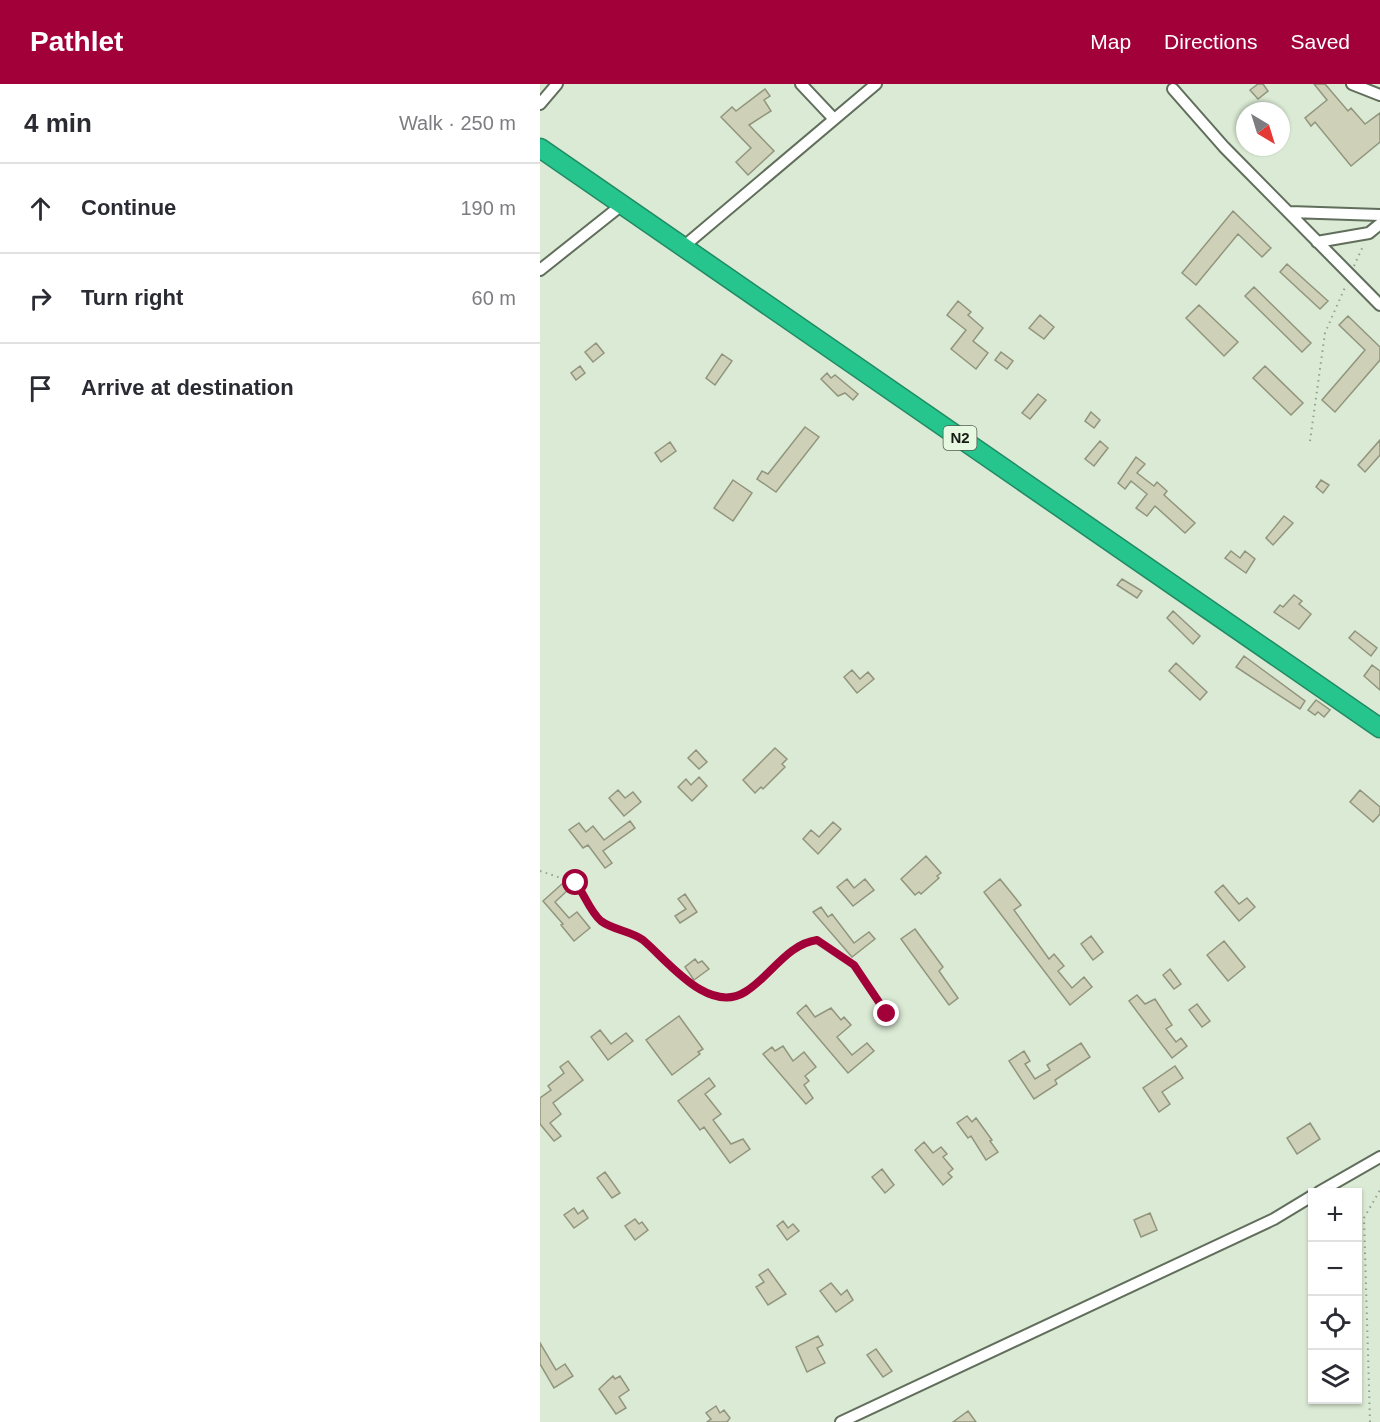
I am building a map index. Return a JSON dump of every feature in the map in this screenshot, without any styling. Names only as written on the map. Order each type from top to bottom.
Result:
[{"type":"highway","name":"N2","points":[[540,148],[1380,728]]},
{"type":"street","points":[[540,104],[557,84]]},
{"type":"street","points":[[801,84],[834,119]]},
{"type":"street","points":[[683,247],[876,84]]},
{"type":"street","points":[[1352,84],[1380,95]]},
{"type":"street","points":[[1173,89],[1224,147],[1380,305]]},
{"type":"street","points":[[540,270],[560,251],[623,204]]},
{"type":"street","points":[[1290,212],[1380,215]]},
{"type":"street","points":[[1317,242],[1369,233],[1380,224]]},
{"type":"street","points":[[1326,1188],[1380,1156]]},
{"type":"street","points":[[841,1422],[1274,1219],[1308,1198]]},
{"type":"path","points":[[1310,441],[1325,333],[1369,233]]},
{"type":"path","points":[[540,871],[576,883],[600,921],[641,939],[676,973],[702,991],[723,998],[744,994],[804,942],[817,940],[854,965],[887,1014]]},
{"type":"path","points":[[1370,1422],[1364,1218],[1380,1190]]},
{"type":"building","points":[[1258,84],[1263,84],[1268,91],[1258,99],[1250,90]]},
{"type":"building","points":[[1314,84],[1325,84],[1348,111],[1351,108],[1365,124],[1380,113],[1380,142],[1351,166],[1315,122],[1311,126],[1305,118],[1327,100]]},
{"type":"building","points":[[765,89],[770,96],[764,100],[771,111],[749,125],[774,151],[748,175],[736,162],[751,148],[721,117],[732,107],[736,111]]},
{"type":"building","points":[[1233,211],[1271,248],[1262,257],[1238,234],[1196,285],[1182,273]]},
{"type":"building","points":[[1287,264],[1328,301],[1320,309],[1280,272]]},
{"type":"building","points":[[1254,287],[1311,343],[1302,352],[1245,296]]},
{"type":"building","points":[[958,301],[971,312],[968,315],[983,328],[973,341],[988,353],[976,369],[951,349],[966,330],[947,315]]},
{"type":"building","points":[[1199,305],[1238,342],[1224,356],[1186,318]]},
{"type":"building","points":[[1040,315],[1054,327],[1044,339],[1029,328]]},
{"type":"building","points":[[1348,316],[1380,347],[1380,360],[1335,412],[1322,400],[1365,350],[1339,325]]},
{"type":"building","points":[[596,343],[604,353],[593,362],[585,352]]},
{"type":"building","points":[[1001,352],[1013,361],[1007,369],[995,360]]},
{"type":"building","points":[[722,354],[732,361],[715,385],[706,378]]},
{"type":"building","points":[[580,366],[585,373],[576,380],[571,373]]},
{"type":"building","points":[[1265,366],[1303,403],[1291,415],[1253,378]]},
{"type":"building","points":[[827,373],[831,378],[835,375],[858,394],[853,400],[845,393],[838,396],[821,379]]},
{"type":"building","points":[[1038,394],[1046,400],[1030,419],[1022,413]]},
{"type":"building","points":[[1091,412],[1100,420],[1094,428],[1085,421]]},
{"type":"building","points":[[805,427],[819,437],[776,492],[757,479],[762,471],[768,474]]},
{"type":"building","points":[[1380,440],[1380,455],[1365,472],[1358,465]]},
{"type":"building","points":[[1100,441],[1108,448],[1094,466],[1085,459]]},
{"type":"building","points":[[670,442],[676,451],[661,462],[655,453]]},
{"type":"building","points":[[1136,457],[1145,464],[1137,473],[1154,486],[1157,482],[1167,491],[1164,495],[1195,523],[1185,533],[1155,506],[1147,516],[1136,508],[1147,494],[1131,481],[1125,489],[1118,483]]},
{"type":"building","points":[[733,480],[752,493],[733,521],[714,508]]},
{"type":"building","points":[[1321,480],[1329,485],[1323,493],[1316,487]]},
{"type":"building","points":[[1284,516],[1293,523],[1273,545],[1266,538]]},
{"type":"building","points":[[1231,551],[1240,558],[1245,551],[1255,559],[1246,573],[1225,558]]},
{"type":"building","points":[[1122,579],[1142,591],[1137,598],[1117,585]]},
{"type":"building","points":[[1294,595],[1302,601],[1299,604],[1311,614],[1299,629],[1274,612],[1280,605],[1283,607]]},
{"type":"building","points":[[1173,611],[1200,636],[1193,644],[1167,618]]},
{"type":"building","points":[[1355,631],[1377,648],[1371,656],[1349,638]]},
{"type":"building","points":[[1244,656],[1305,701],[1300,709],[1236,667]]},
{"type":"building","points":[[1176,663],[1207,692],[1200,700],[1169,671]]},
{"type":"building","points":[[1372,665],[1380,671],[1380,690],[1364,676]]},
{"type":"building","points":[[852,670],[860,679],[868,672],[874,679],[857,693],[844,677]]},
{"type":"building","points":[[1316,700],[1330,710],[1324,717],[1318,712],[1315,715],[1308,710]]},
{"type":"building","points":[[775,748],[787,759],[782,764],[785,767],[763,789],[761,787],[755,793],[743,780]]},
{"type":"building","points":[[696,750],[707,762],[699,769],[688,758]]},
{"type":"building","points":[[699,777],[707,786],[692,801],[678,787],[686,779],[691,785]]},
{"type":"building","points":[[618,790],[625,798],[633,792],[641,802],[624,816],[609,798]]},
{"type":"building","points":[[1360,790],[1380,807],[1380,814],[1373,822],[1350,802]]},
{"type":"building","points":[[630,821],[635,828],[603,851],[612,863],[605,868],[588,845],[583,848],[569,830],[579,823],[586,832],[593,826],[604,840]]},
{"type":"building","points":[[833,822],[841,829],[818,854],[803,839],[811,830],[819,837]]},
{"type":"building","points":[[926,856],[941,873],[937,876],[939,878],[921,894],[919,892],[915,895],[901,879]]},
{"type":"building","points":[[847,879],[854,888],[865,879],[874,890],[853,906],[837,887]]},
{"type":"building","points":[[1000,879],[1021,905],[1014,910],[1049,959],[1054,954],[1064,966],[1058,971],[1072,988],[1084,977],[1092,987],[1070,1005],[984,892]]},
{"type":"building","points":[[563,883],[568,890],[555,902],[569,918],[577,912],[590,928],[574,941],[543,901]]},
{"type":"building","points":[[1223,885],[1239,904],[1247,898],[1255,907],[1239,921],[1215,892]]},
{"type":"building","points":[[685,894],[697,912],[680,923],[675,916],[686,909],[678,899]]},
{"type":"building","points":[[821,907],[828,917],[832,914],[854,943],[869,932],[875,939],[852,957],[813,912]]},
{"type":"building","points":[[915,929],[943,967],[939,971],[958,998],[949,1005],[901,939]]},
{"type":"building","points":[[1091,936],[1103,952],[1093,960],[1081,944]]},
{"type":"building","points":[[1224,941],[1245,967],[1228,981],[1207,955]]},
{"type":"building","points":[[695,959],[698,963],[702,961],[709,969],[694,980],[685,967]]},
{"type":"building","points":[[1170,969],[1181,984],[1174,989],[1163,975]]},
{"type":"building","points":[[1137,995],[1145,1004],[1155,999],[1172,1025],[1166,1029],[1176,1042],[1181,1038],[1187,1046],[1172,1058],[1129,1001]]},
{"type":"building","points":[[1197,1004],[1210,1021],[1202,1027],[1189,1010]]},
{"type":"building","points":[[806,1005],[815,1017],[831,1008],[841,1020],[844,1017],[851,1025],[837,1037],[852,1055],[867,1043],[874,1051],[848,1073],[797,1013]]},
{"type":"building","points":[[679,1016],[703,1049],[698,1052],[700,1054],[672,1075],[646,1040]]},
{"type":"building","points":[[600,1030],[611,1044],[626,1033],[633,1041],[608,1060],[591,1037]]},
{"type":"building","points":[[1081,1043],[1090,1057],[1055,1080],[1057,1084],[1034,1099],[1009,1061],[1024,1051],[1030,1061],[1025,1064],[1035,1079],[1050,1070],[1047,1065]]},
{"type":"building","points":[[783,1046],[793,1061],[804,1052],[816,1067],[805,1076],[809,1081],[804,1085],[813,1098],[806,1104],[763,1054],[772,1047],[775,1051]]},
{"type":"building","points":[[568,1061],[583,1080],[553,1103],[561,1114],[550,1123],[561,1136],[554,1141],[540,1124],[540,1098],[551,1090],[548,1086],[564,1073],[560,1067]]},
{"type":"building","points":[[1175,1066],[1183,1078],[1162,1092],[1170,1104],[1159,1112],[1143,1088]]},
{"type":"building","points":[[709,1078],[715,1086],[705,1094],[721,1114],[713,1120],[731,1144],[743,1139],[750,1149],[730,1163],[704,1127],[700,1130],[678,1101]]},
{"type":"building","points":[[967,1116],[972,1122],[976,1118],[998,1152],[986,1160],[971,1136],[968,1138],[957,1123]]},
{"type":"building","points":[[1310,1123],[1320,1139],[1297,1154],[1287,1138]]},
{"type":"building","points":[[924,1142],[933,1153],[941,1147],[947,1154],[943,1157],[953,1169],[948,1173],[952,1177],[943,1185],[915,1150]]},
{"type":"building","points":[[882,1169],[894,1185],[885,1193],[872,1177]]},
{"type":"building","points":[[605,1172],[620,1193],[612,1198],[597,1178]]},
{"type":"building","points":[[574,1208],[578,1214],[583,1210],[588,1218],[574,1228],[564,1215]]},
{"type":"building","points":[[1150,1213],[1157,1230],[1141,1237],[1134,1220]]},
{"type":"building","points":[[635,1219],[639,1224],[642,1222],[648,1230],[635,1240],[625,1226]]},
{"type":"building","points":[[783,1221],[788,1228],[793,1224],[799,1231],[787,1240],[777,1226]]},
{"type":"building","points":[[768,1269],[786,1294],[768,1305],[756,1287],[764,1282],[759,1275]]},
{"type":"building","points":[[831,1283],[841,1295],[847,1290],[853,1300],[836,1312],[820,1291]]},
{"type":"building","points":[[818,1336],[823,1345],[817,1348],[825,1363],[807,1372],[796,1347]]},
{"type":"building","points":[[540,1343],[556,1370],[565,1364],[573,1376],[554,1388],[540,1364]]},
{"type":"building","points":[[876,1349],[892,1371],[883,1377],[867,1355]]},
{"type":"building","points":[[613,1376],[615,1379],[620,1376],[629,1390],[619,1397],[626,1408],[616,1414],[599,1389]]},
{"type":"building","points":[[716,1406],[720,1413],[724,1410],[730,1418],[727,1422],[707,1422],[711,1419],[706,1413]]},
{"type":"building","points":[[968,1411],[976,1422],[953,1422]]},
{"type":"route","points":[[576,883],[600,921],[641,939],[676,973],[702,991],[723,998],[744,994],[804,942],[817,940],[854,965],[887,1014]]}]
